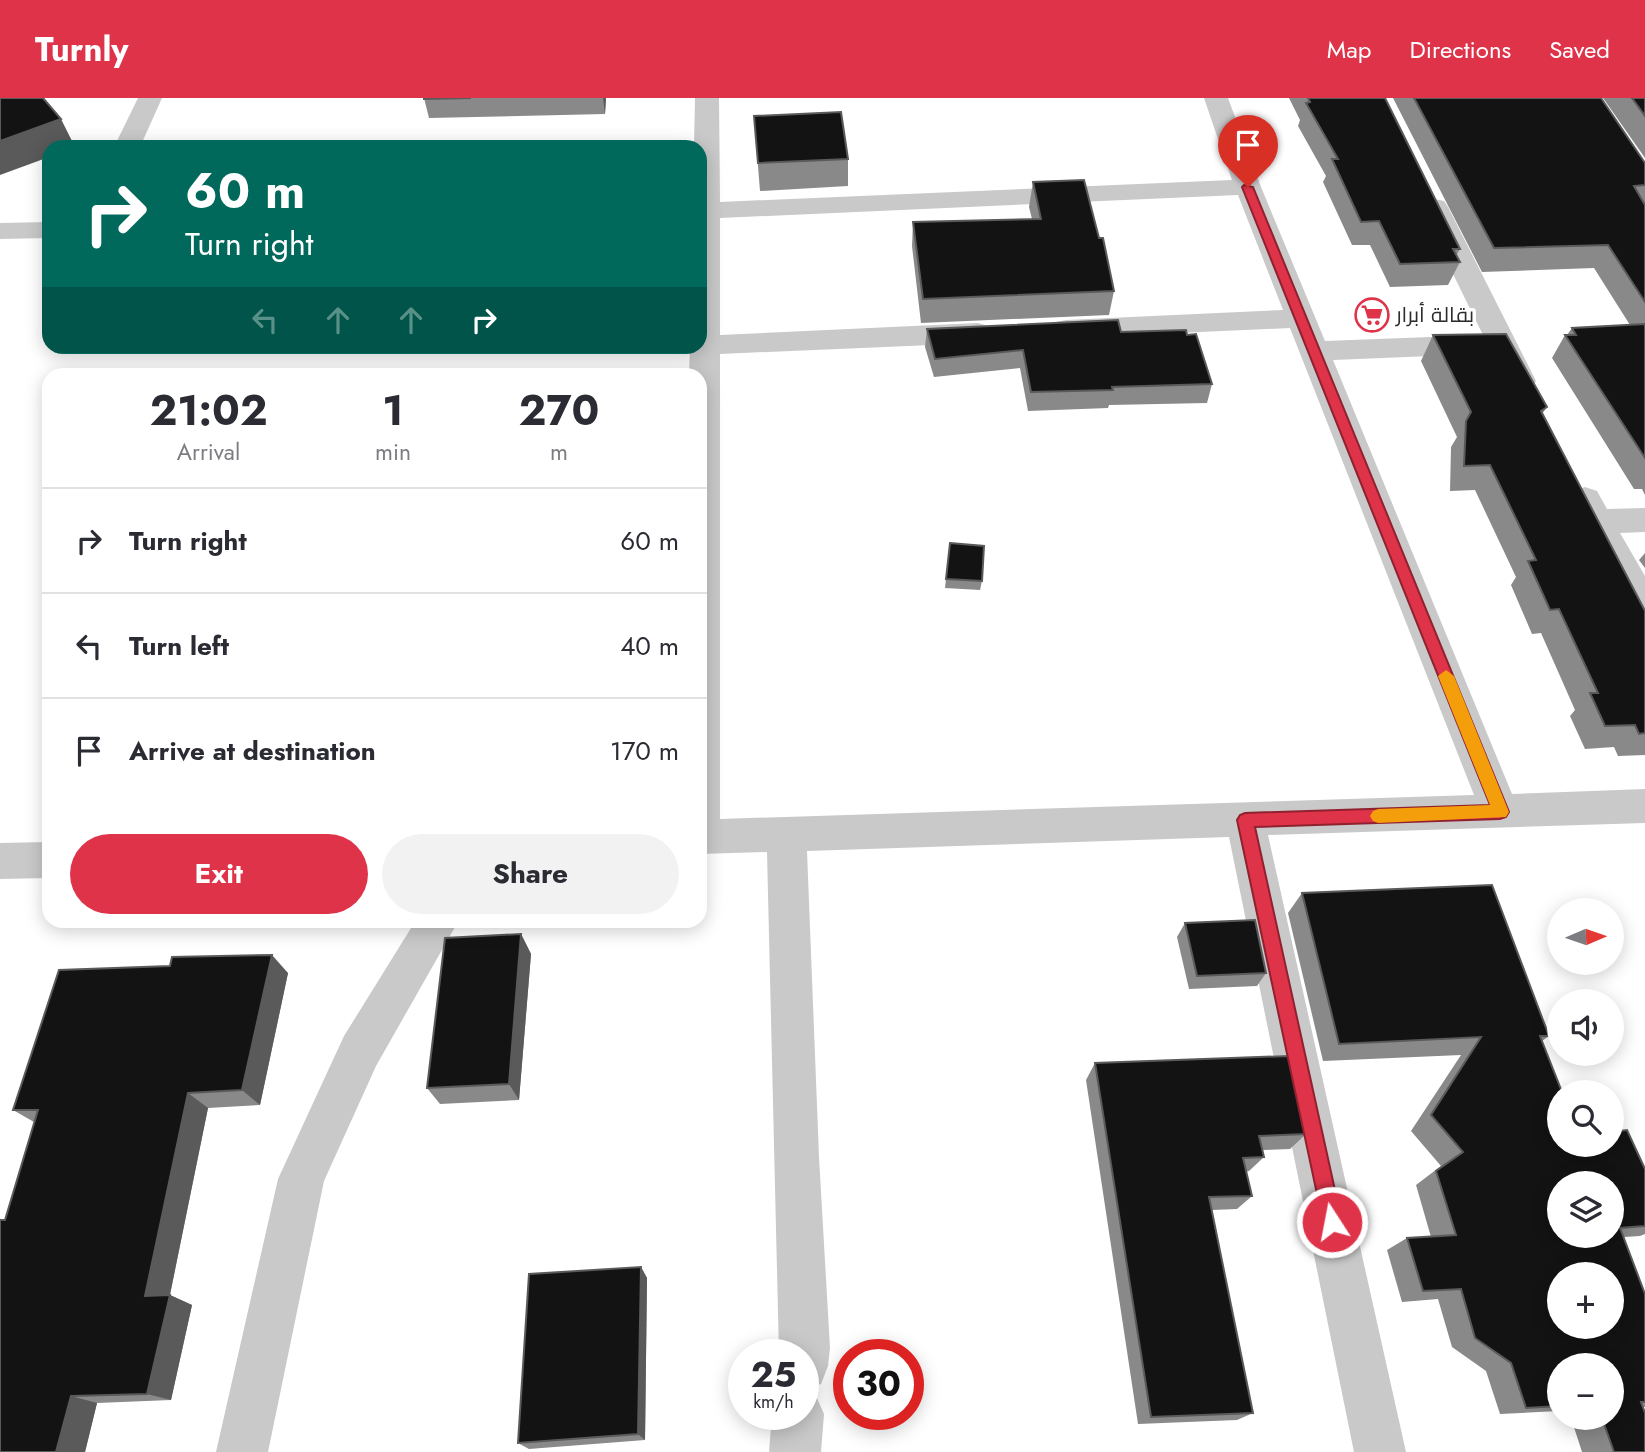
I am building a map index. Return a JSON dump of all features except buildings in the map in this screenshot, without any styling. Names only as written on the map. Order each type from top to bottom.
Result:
[{"type":"street","points":[[130,140],[150,98]]},
{"type":"street","points":[[706,140],[707,98]]},
{"type":"street","points":[[1216,98],[1248,187],[1500,812]]},
{"type":"street","points":[[707,211],[1248,187]]},
{"type":"street","points":[[1424,187],[1500,343],[1533,402]]},
{"type":"street","points":[[0,231],[42,230]]},
{"type":"street","points":[[707,345],[1302,318]]},
{"type":"street","points":[[1315,351],[1500,343]]},
{"type":"street","points":[[1572,474],[1645,608]]},
{"type":"street","points":[[1598,521],[1645,520]]},
{"type":"street","points":[[707,837],[1645,806]]},
{"type":"street","points":[[1245,820],[1380,1452]]},
{"type":"street","points":[[787,835],[796,1157],[805,1339]]},
{"type":"street","points":[[0,861],[42,860]]},
{"type":"street","points":[[242,1452],[301,1179],[360,1051],[434,928]]},
{"type":"street","points":[[794,1452],[796,1430]]},
{"type":"slow traffic","points":[[1378,816],[1500,812],[1446,676]]},
{"type":"place","name":"بقالة أبرار","points":[[1372,315]]},
{"type":"route","points":[[1248,187],[1500,812],[1245,820],[1332,1222]]}]
